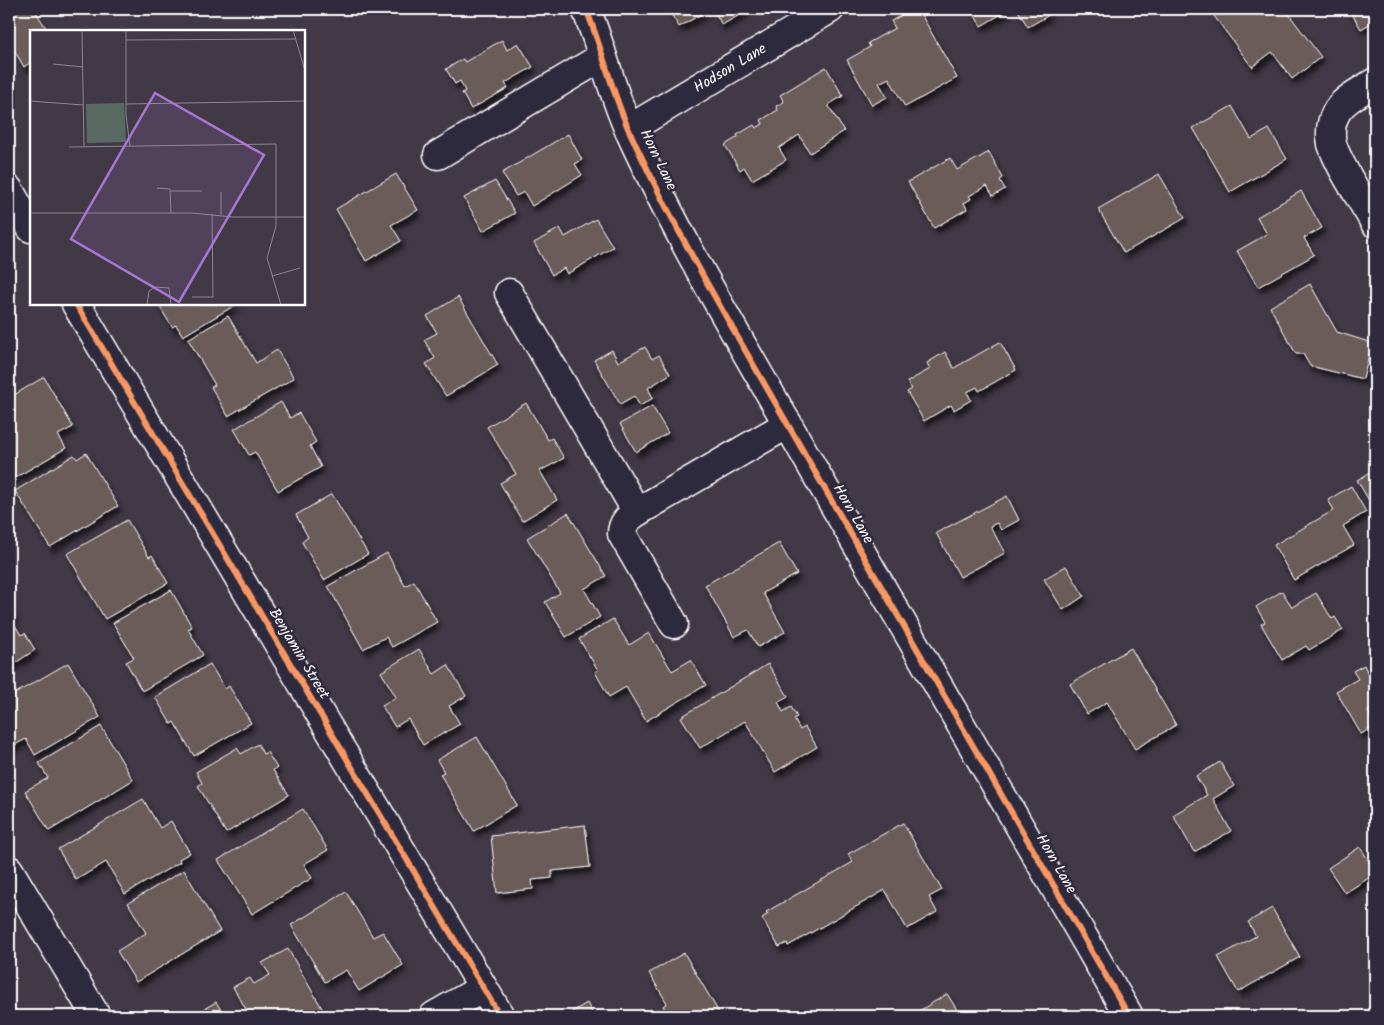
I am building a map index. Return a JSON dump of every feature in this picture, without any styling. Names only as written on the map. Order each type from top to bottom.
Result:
[{"type":"street","name":"Horn Lane","points":[[586,9],[615,96],[629,129],[650,175],[704,279],[945,700],[1129,1016]]},
{"type":"street","name":"Hodson Lane","points":[[629,129],[830,9]]},
{"type":"street","points":[[438,155],[602,57]]},
{"type":"street","points":[[1375,82],[1348,99],[1336,113],[1331,128],[1332,143],[1339,161],[1375,223]]},
{"type":"street","points":[[9,190],[30,226]]},
{"type":"street","points":[[509,293],[637,512]]},
{"type":"street","name":"Benjamin Street","points":[[77,305],[500,1016]]},
{"type":"street","points":[[674,624],[622,534],[624,522],[637,512],[788,424]]},
{"type":"street","points":[[9,870],[96,1016]]},
{"type":"street","points":[[434,1016],[483,988]]},
{"type":"building","points":[[9,9],[34,9],[47,30],[30,30],[30,63],[24,67],[9,44]]},
{"type":"building","points":[[668,9],[710,9],[679,27]]},
{"type":"building","points":[[713,9],[747,9],[748,10],[722,25]]},
{"type":"building","points":[[913,9],[918,9],[957,78],[905,107],[889,78],[879,83],[887,97],[872,105],[847,60],[870,47],[868,43],[895,28],[891,21]]},
{"type":"building","points":[[971,9],[1010,9],[981,26]]},
{"type":"building","points":[[1017,9],[1045,9],[1049,15],[1028,27]]},
{"type":"building","points":[[1224,9],[1285,9],[1321,57],[1292,79],[1272,52],[1252,67],[1214,16]]},
{"type":"building","points":[[1349,9],[1375,9],[1375,21],[1361,29]]},
{"type":"building","points":[[502,40],[507,50],[518,43],[533,67],[505,83],[508,88],[471,109],[462,93],[465,91],[460,81],[455,84],[446,69],[463,59],[465,62]]},
{"type":"building","points":[[826,67],[843,96],[828,105],[844,131],[810,153],[799,135],[779,148],[786,160],[752,180],[744,167],[740,170],[725,145],[754,125],[756,128],[763,124],[761,120],[778,110],[776,106],[784,102],[780,95]]},
{"type":"building","points":[[1232,106],[1251,139],[1269,129],[1287,159],[1230,192],[1193,128]]},
{"type":"building","points":[[568,134],[582,160],[575,164],[582,175],[532,206],[524,192],[516,196],[502,173]]},
{"type":"building","points":[[989,152],[1003,178],[1000,180],[1005,189],[993,196],[987,186],[969,196],[971,199],[964,203],[967,209],[934,228],[908,182],[950,158],[957,170]]},
{"type":"building","points":[[396,174],[418,210],[391,225],[401,241],[366,261],[336,209]]},
{"type":"building","points":[[1159,174],[1185,218],[1124,253],[1098,209]]},
{"type":"building","points":[[495,181],[515,213],[483,231],[464,198]]},
{"type":"building","points":[[1301,191],[1322,228],[1304,238],[1314,255],[1258,287],[1237,251],[1267,234],[1257,217]]},
{"type":"building","points":[[596,219],[613,247],[567,274],[564,268],[552,275],[534,243],[560,228],[565,237]]},
{"type":"building","points":[[1310,284],[1337,332],[1372,343],[1363,379],[1310,366],[1303,354],[1296,354],[1270,307]]},
{"type":"building","points":[[458,297],[498,365],[446,396],[426,364],[435,358],[424,340],[437,333],[427,316]]},
{"type":"building","points":[[159,305],[235,305],[183,336],[176,325],[172,327]]},
{"type":"building","points":[[228,316],[256,363],[277,350],[294,378],[228,416],[211,387],[215,385],[188,339]]},
{"type":"building","points":[[1000,342],[1016,370],[979,391],[977,387],[967,392],[971,400],[954,410],[951,405],[924,421],[907,392],[912,389],[907,382],[930,369],[927,363],[945,352],[954,368]]},
{"type":"building","points":[[645,347],[652,359],[659,355],[670,374],[648,388],[653,398],[640,406],[634,396],[620,404],[594,360],[612,350],[618,362]]},
{"type":"building","points":[[44,377],[73,427],[58,435],[66,448],[13,479],[9,473],[9,459],[11,457],[9,453],[9,398]]},
{"type":"building","points":[[281,402],[290,418],[299,413],[316,442],[310,446],[321,467],[278,491],[255,452],[249,455],[234,429]]},
{"type":"building","points":[[526,403],[548,440],[552,438],[564,458],[540,471],[557,500],[522,521],[500,483],[516,474],[487,427]]},
{"type":"building","points":[[652,406],[668,433],[636,452],[620,424]]},
{"type":"building","points":[[86,453],[118,506],[50,547],[15,491],[74,455],[77,459]]},
{"type":"building","points":[[1375,470],[1375,508],[1374,509],[1357,480]]},
{"type":"building","points":[[1351,486],[1366,512],[1343,526],[1354,545],[1294,580],[1274,545],[1334,510],[1328,500]]},
{"type":"building","points":[[332,494],[368,554],[324,580],[302,542],[308,537],[296,515]]},
{"type":"building","points":[[1007,496],[1019,520],[1001,530],[997,523],[990,526],[1005,553],[960,577],[936,533]]},
{"type":"building","points":[[568,513],[606,576],[584,589],[600,617],[566,637],[545,602],[560,593],[527,538]]},
{"type":"building","points":[[127,520],[149,557],[152,555],[168,583],[105,619],[67,554]]},
{"type":"building","points":[[779,543],[797,574],[763,593],[785,632],[758,647],[748,630],[734,637],[705,585]]},
{"type":"building","points":[[387,553],[405,586],[414,581],[437,622],[392,647],[386,637],[363,649],[328,586]]},
{"type":"building","points":[[1066,566],[1084,596],[1063,610],[1044,579]]},
{"type":"building","points":[[171,590],[192,627],[188,629],[203,655],[142,691],[126,662],[134,658],[113,623]]},
{"type":"building","points":[[1282,591],[1292,607],[1316,593],[1332,619],[1335,617],[1343,630],[1309,650],[1306,646],[1282,660],[1261,624],[1265,622],[1256,607]]},
{"type":"building","points":[[9,606],[15,617],[11,619],[21,635],[25,633],[35,650],[9,667]]},
{"type":"building","points":[[613,619],[629,645],[649,633],[672,671],[691,660],[706,685],[646,721],[626,687],[609,697],[595,672],[598,670],[579,639]]},
{"type":"building","points":[[1131,648],[1176,725],[1135,749],[1107,702],[1087,714],[1070,684]]},
{"type":"building","points":[[419,649],[434,674],[448,665],[466,696],[449,706],[460,724],[423,745],[408,719],[395,727],[382,706],[396,697],[381,672]]},
{"type":"building","points":[[68,663],[100,717],[35,755],[26,739],[9,748],[9,697]]},
{"type":"building","points":[[210,664],[225,689],[229,686],[251,723],[194,756],[174,722],[171,724],[155,697]]},
{"type":"building","points":[[768,664],[788,696],[778,702],[783,712],[791,707],[797,717],[794,719],[800,730],[805,727],[817,747],[775,772],[745,721],[700,748],[681,717]]},
{"type":"building","points":[[1364,665],[1368,674],[1375,670],[1375,710],[1374,707],[1368,711],[1375,726],[1361,734],[1336,691],[1358,679],[1353,671]]},
{"type":"building","points":[[101,726],[133,780],[49,831],[25,791],[48,778],[39,763]]},
{"type":"building","points":[[477,737],[517,805],[474,831],[440,774],[444,772],[437,760]]},
{"type":"building","points":[[258,744],[263,754],[267,752],[277,768],[273,770],[289,795],[226,833],[198,786],[202,783],[196,772],[237,748],[241,754]]},
{"type":"building","points":[[1220,762],[1234,786],[1213,799],[1231,831],[1194,852],[1173,815],[1207,795],[1196,776]]},
{"type":"building","points":[[143,799],[160,828],[171,821],[190,853],[179,859],[180,862],[125,894],[106,862],[76,880],[58,849]]},
{"type":"building","points":[[303,809],[328,850],[304,864],[312,878],[252,914],[218,860]]},
{"type":"building","points":[[903,823],[942,890],[929,897],[937,912],[907,929],[885,890],[788,946],[787,943],[779,947],[762,918],[768,914],[766,912],[853,862],[848,854]]},
{"type":"building","points":[[585,825],[590,867],[552,871],[552,878],[532,880],[533,889],[497,893],[491,836]]},
{"type":"building","points":[[1360,847],[1375,874],[1345,893],[1328,868]]},
{"type":"building","points":[[184,870],[220,931],[136,982],[117,951],[146,933],[128,903]]},
{"type":"building","points":[[346,892],[373,937],[383,932],[403,965],[359,991],[346,970],[325,982],[291,925]]},
{"type":"building","points":[[1272,908],[1300,957],[1238,992],[1218,957],[1256,936],[1248,922]]},
{"type":"building","points":[[288,949],[323,1010],[313,1016],[250,1016],[233,987],[250,978],[254,984],[270,975],[262,963]]},
{"type":"building","points":[[684,953],[721,1016],[669,1016],[663,1006],[667,1003],[649,973]]},
{"type":"building","points":[[947,994],[961,1016],[911,1016]]},
{"type":"building","points":[[216,1002],[225,1016],[192,1016]]},
{"type":"building","points":[[587,1003],[594,1016],[565,1016]]},
{"type":"cycle path","points":[[586,9],[628,128],[694,259],[1129,1016]]},
{"type":"cycle path","points":[[77,305],[500,1016]]}]
